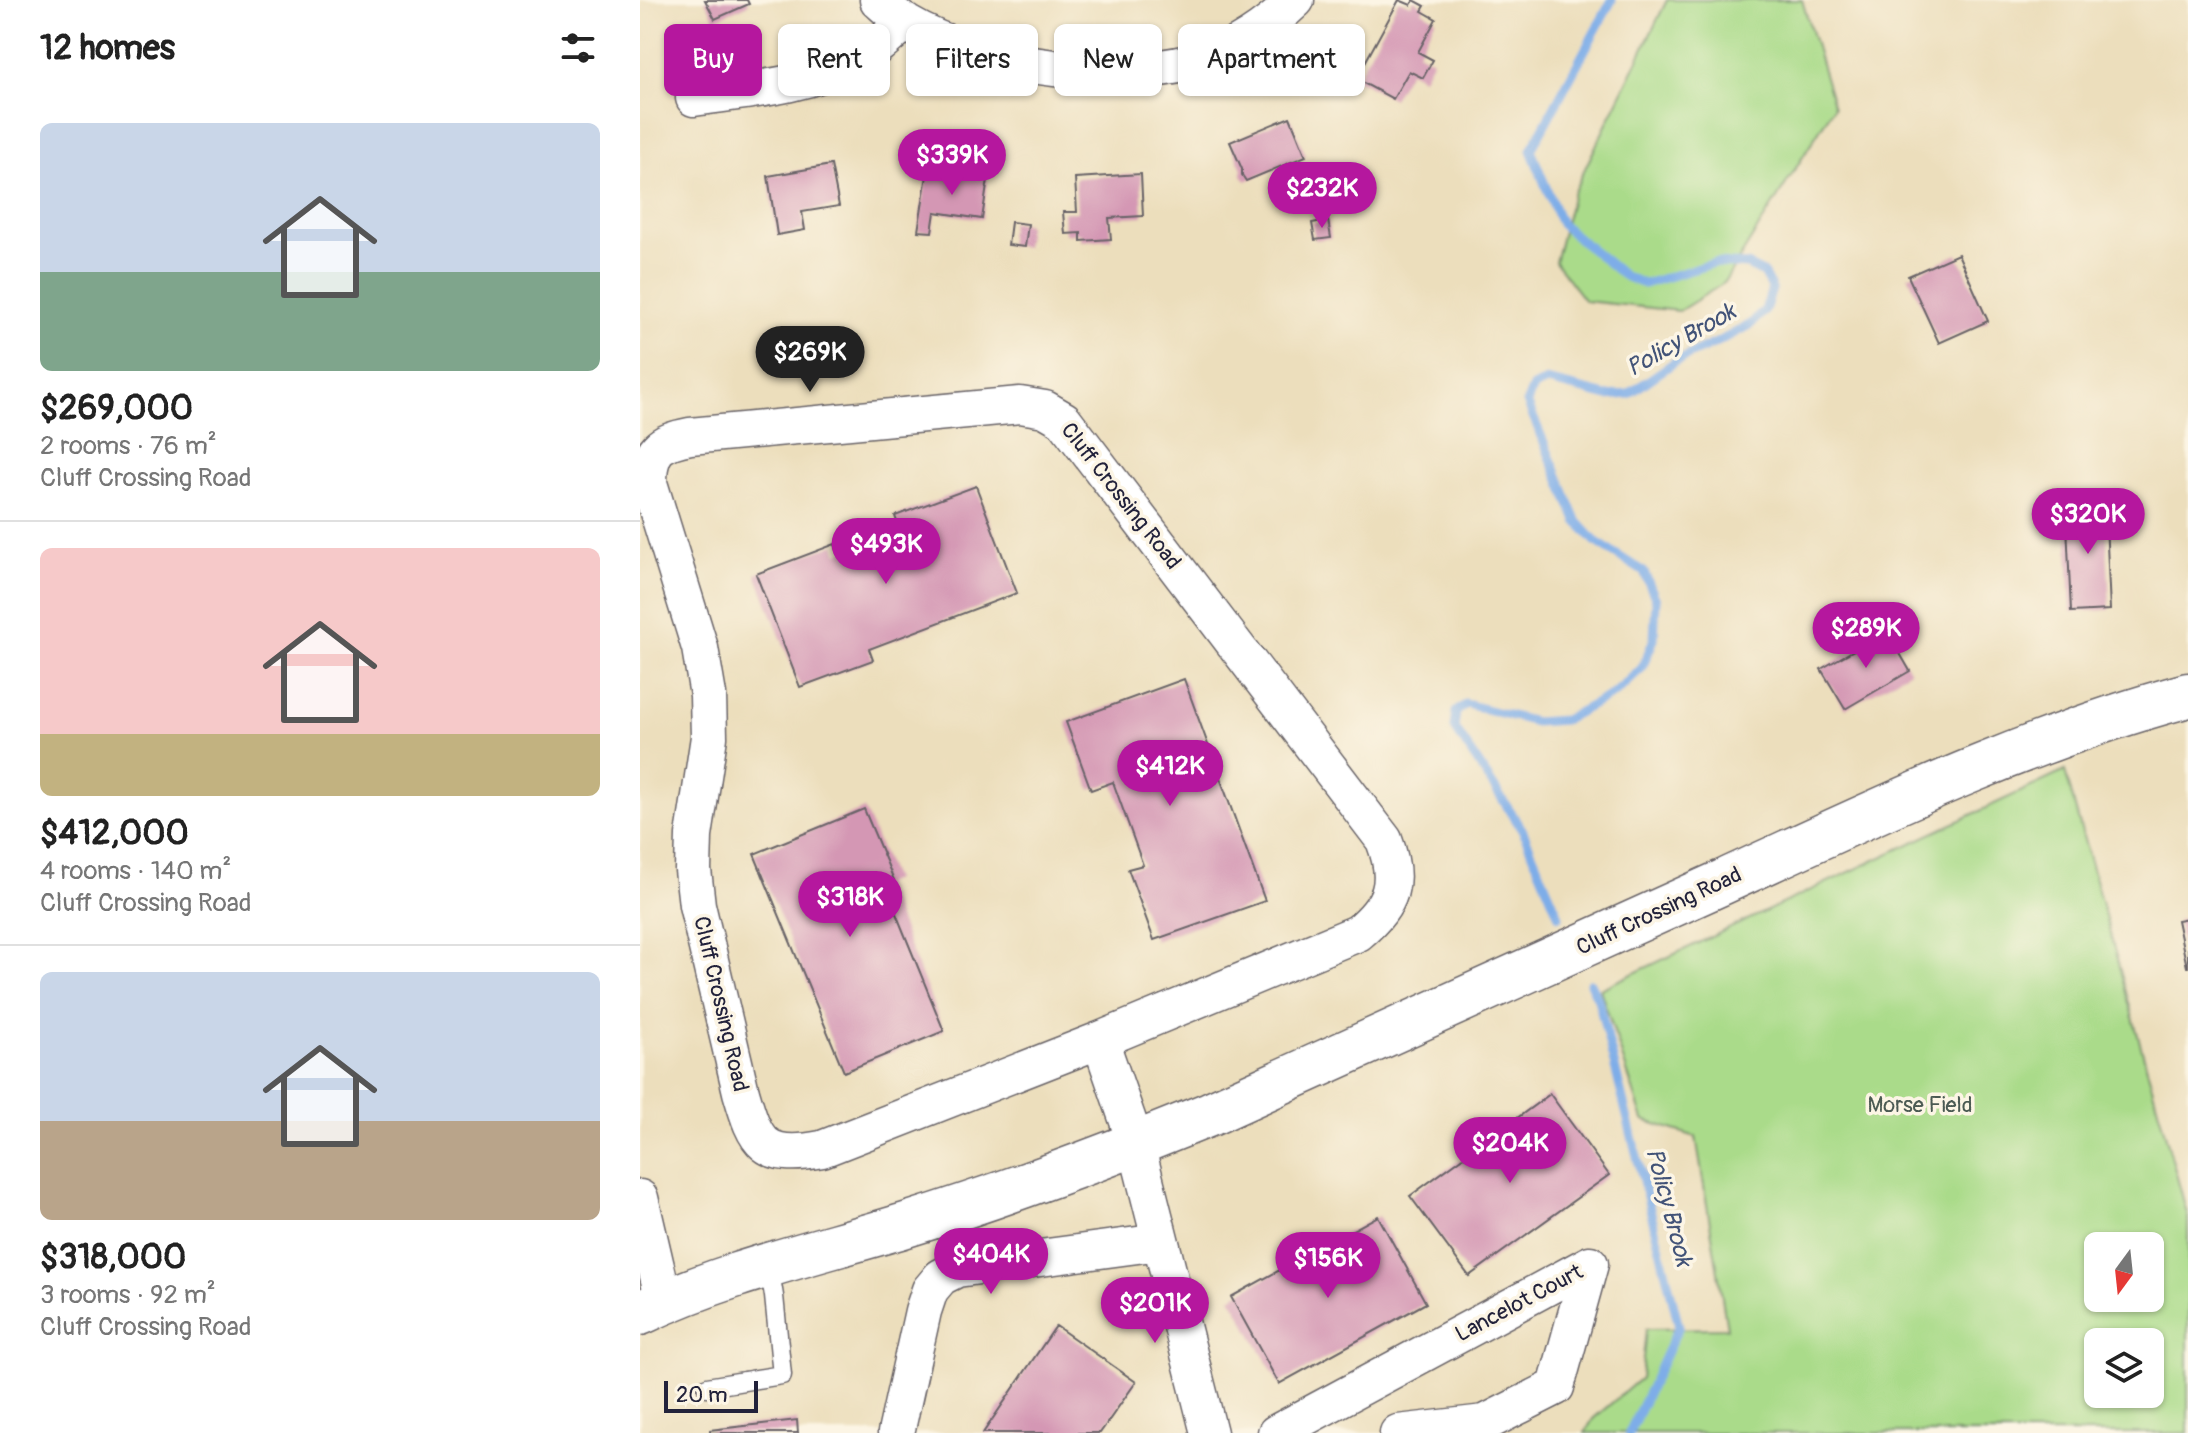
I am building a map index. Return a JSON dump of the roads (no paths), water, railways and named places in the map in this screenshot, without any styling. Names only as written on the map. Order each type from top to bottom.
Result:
[{"type":"street","points":[[694,98],[782,85],[825,74],[858,59],[882,43],[891,11],[935,38],[1010,62],[1080,70],[1133,70],[1174,65],[1209,56],[1246,40],[1296,0]]},
{"type":"street","name":"Cluff Crossing Road","points":[[1020,405],[1045,409],[1064,420],[1384,840],[1392,877],[1388,900],[1377,917],[1358,933],[1100,1040],[822,1149],[798,1153],[775,1151],[758,1139],[749,1122],[741,1092],[697,905],[693,870],[694,836],[709,737],[708,695],[700,648],[649,483],[649,464],[657,450],[670,440],[1020,405]]},
{"type":"street","name":"Cluff Crossing Road","points":[[652,1307],[769,1266],[965,1206],[1136,1144],[1210,1114],[1935,787],[2054,737],[2188,695]]},
{"type":"street","points":[[1100,1040],[1136,1144],[1209,1433]]},
{"type":"street","points":[[640,1198],[652,1307]]},
{"type":"street","points":[[896,1433],[923,1311],[930,1290],[941,1277],[957,1269],[1160,1242]]},
{"type":"street","name":"Lancelot Court","points":[[1276,1433],[1590,1264],[1556,1387],[1485,1423],[1398,1433]]},
{"type":"lane","points":[[707,1387],[782,1375],[769,1266]]},
{"type":"waterway","name":"Policy Brook","points":[[1559,916],[1522,829],[1454,727],[1456,712],[1466,704],[1535,722],[1564,720],[1615,693],[1642,668],[1654,639],[1656,600],[1644,572],[1595,541],[1577,521],[1527,402],[1533,387],[1547,381],[1607,396],[1629,394],[1676,361],[1751,324],[1765,310],[1772,289],[1763,273],[1747,265],[1715,263],[1644,284],[1624,276],[1561,224],[1531,150],[1612,0]]},
{"type":"waterway","name":"Policy Brook","points":[[1590,983],[1598,999],[1679,1326],[1629,1433]]},
{"type":"park label","name":"Morse Field","points":[[1920,1105]]}]
